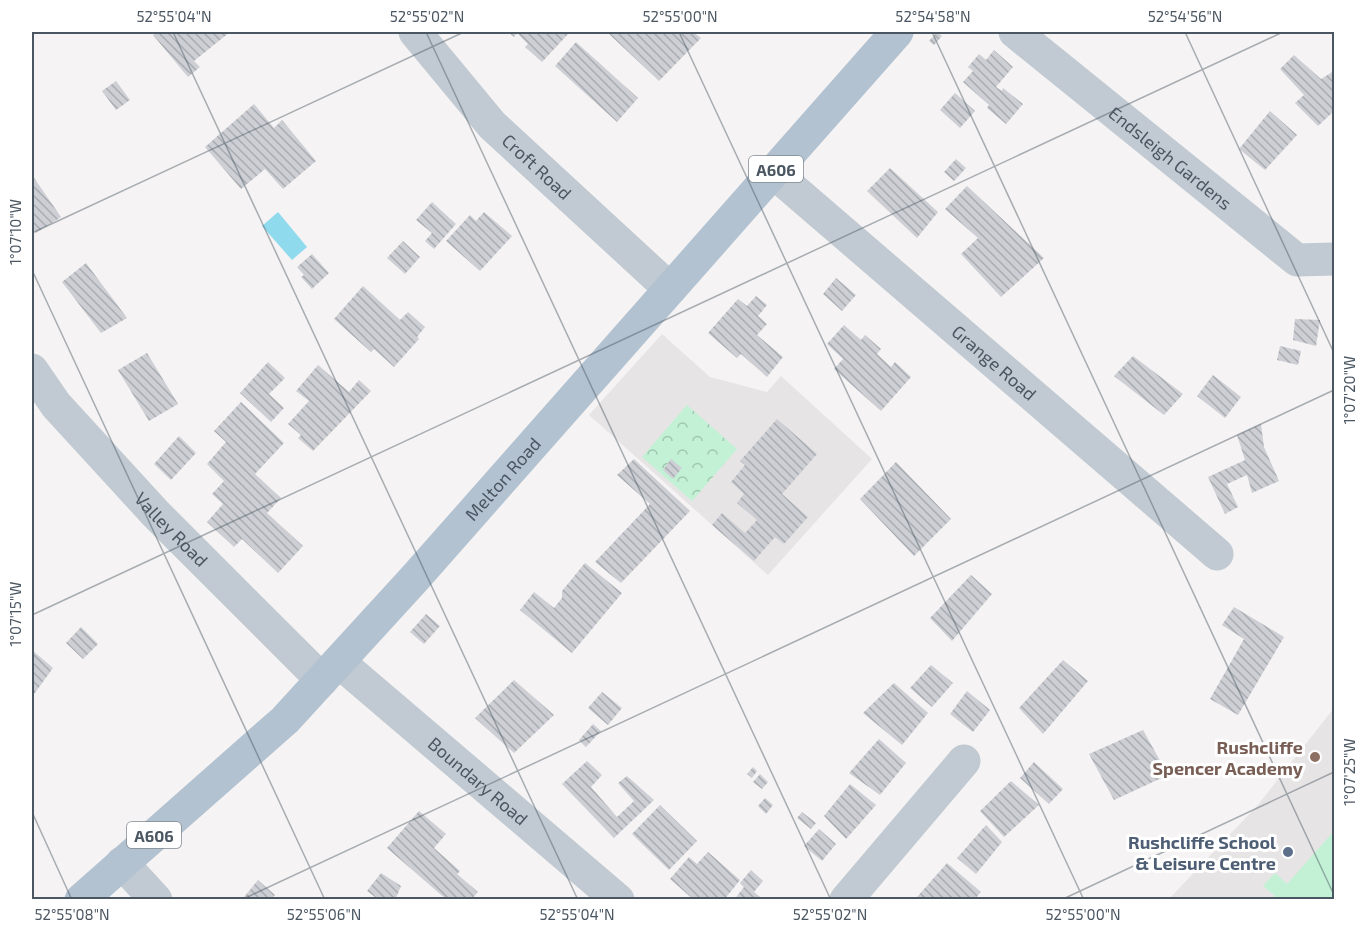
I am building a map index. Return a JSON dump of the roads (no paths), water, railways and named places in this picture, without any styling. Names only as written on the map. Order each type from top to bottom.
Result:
[{"type":"main road","name":"Melton Road","points":[[81,900],[285,720],[897,32]]},
{"type":"street","name":"Croft Road","points":[[416,32],[492,125],[670,289]]},
{"type":"street","name":"Endsleigh Gardens","points":[[1015,32],[1297,260],[1335,259]]},
{"type":"street","name":"Grange Road","points":[[774,172],[1217,554]]},
{"type":"street","name":"Valley Road","points":[[32,369],[56,405],[155,513],[330,671]]},
{"type":"street","name":"Boundary Road","points":[[330,671],[618,900]]},
{"type":"street","points":[[846,900],[964,761]]},
{"type":"street","points":[[122,863],[156,900]]},
{"type":"water","points":[[278,212],[307,247],[292,260],[262,226]]},
{"type":"place","name":"Rushcliffe Spencer Academy","points":[[1315,757]]},
{"type":"place","name":"Rushcliffe School & Leisure Centre","points":[[1288,852]]}]
